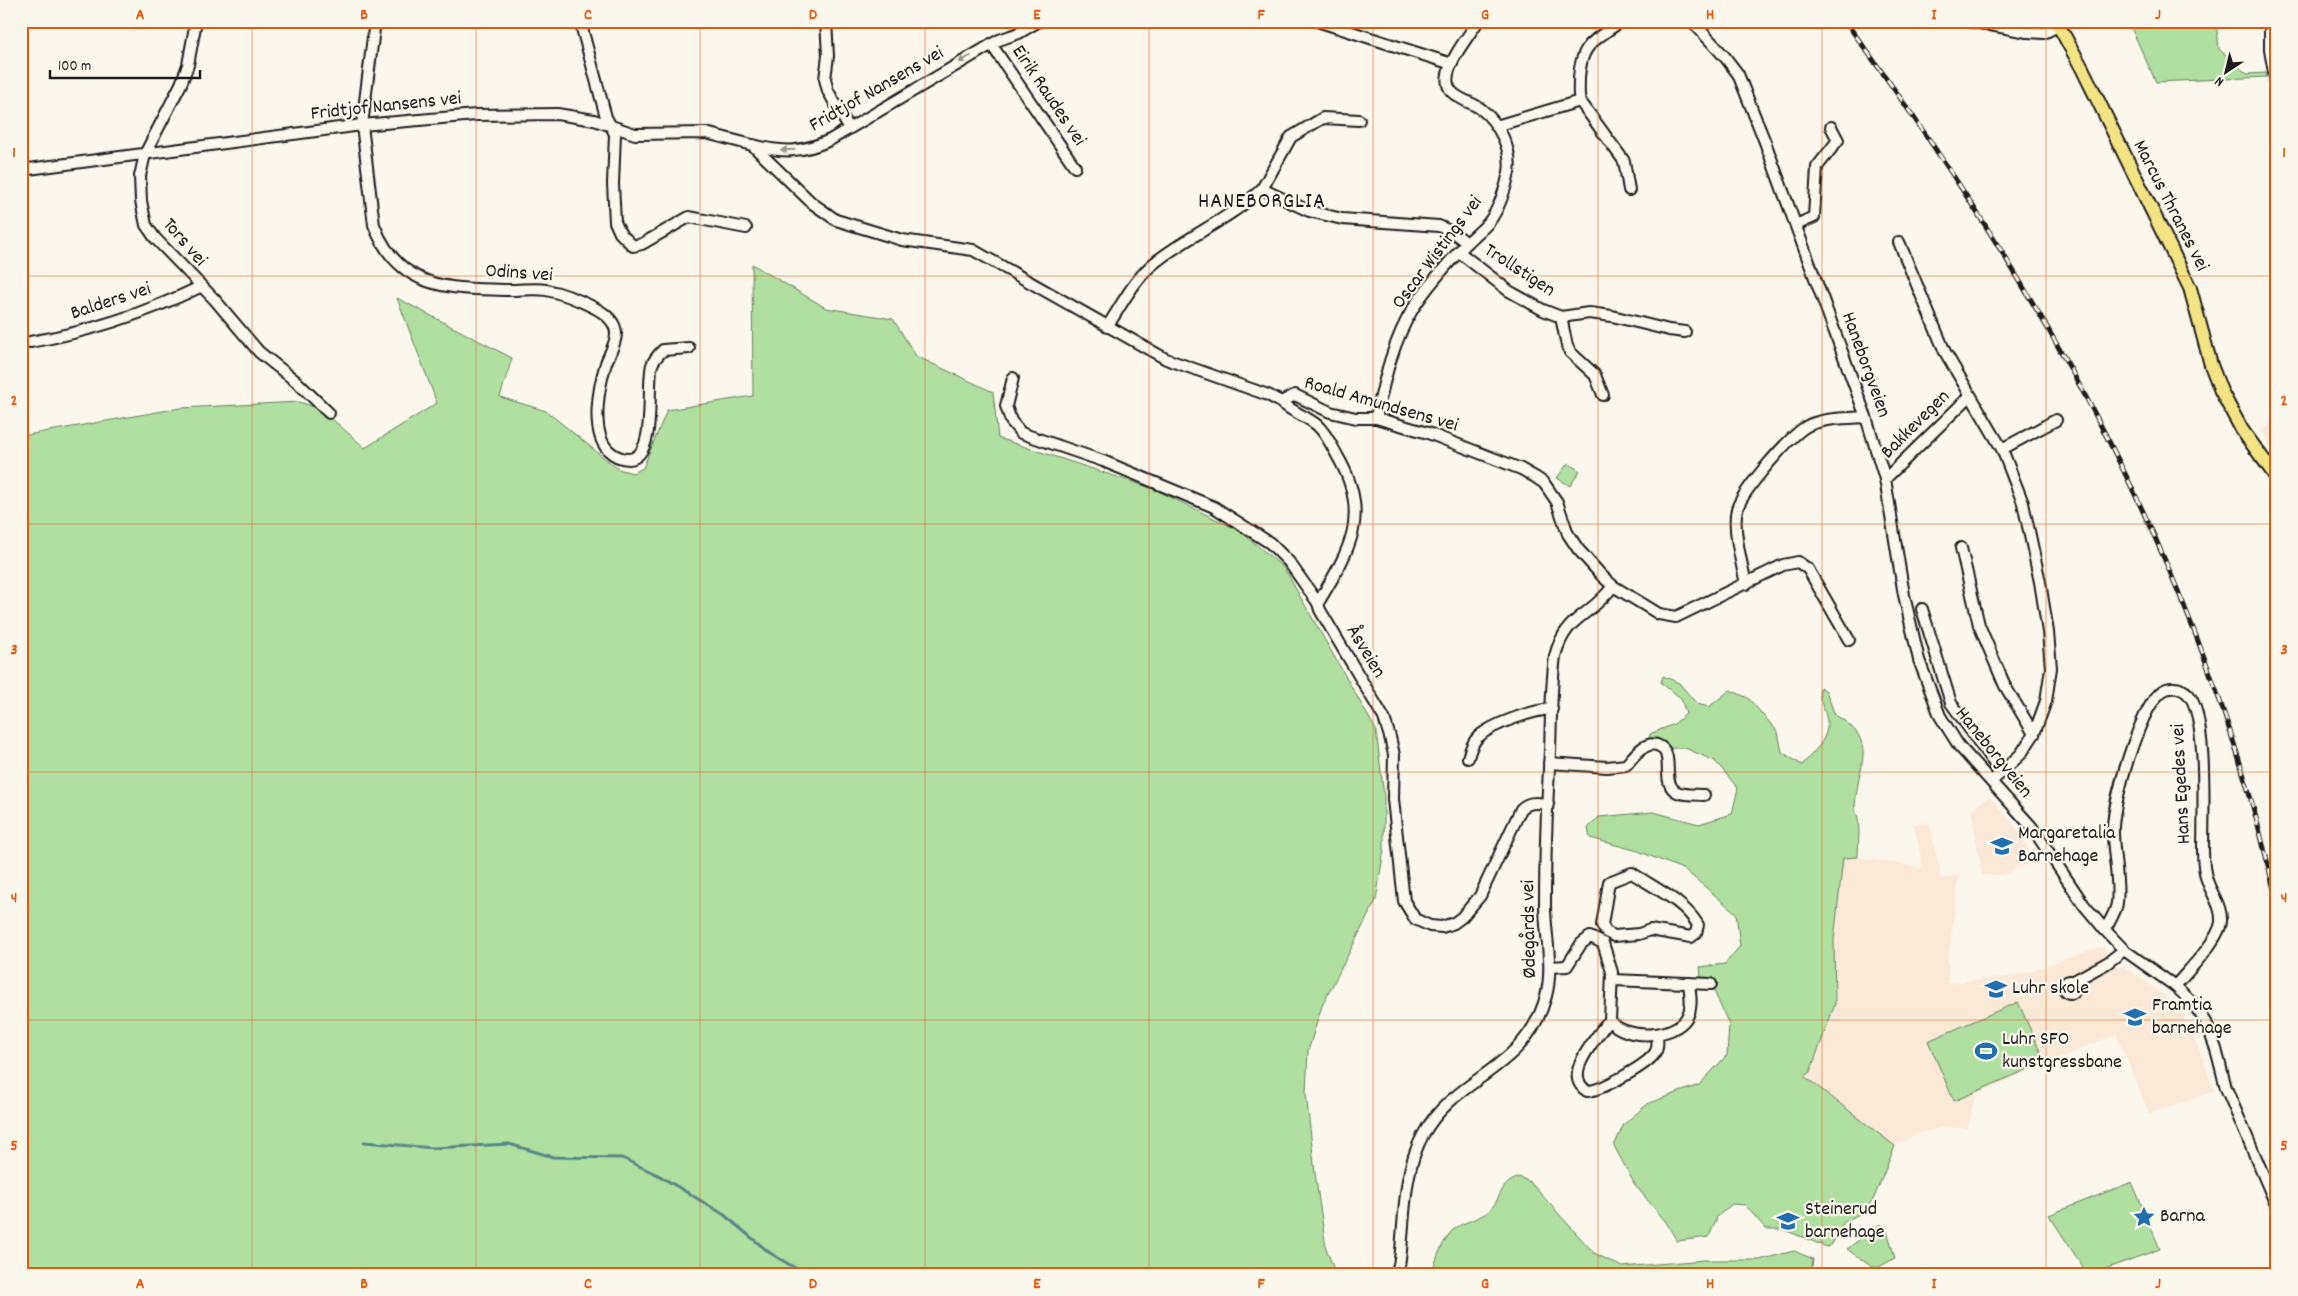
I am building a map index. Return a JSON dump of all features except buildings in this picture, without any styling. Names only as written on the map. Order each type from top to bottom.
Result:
[{"type":"main road","name":"Marcus Thranes vei","points":[[2061,23],[2190,288],[2211,365],[2221,391],[2242,430],[2277,478]]},
{"type":"main road","name":"Marcus Thranes vei","points":[[2234,414],[2277,465]]},
{"type":"street","name":"Tors vei","points":[[196,21],[188,65],[181,84],[145,154],[140,176],[141,201],[146,225],[155,238],[200,287],[215,300],[259,352],[297,382],[329,412]]},
{"type":"street","name":"Odins vei","points":[[374,21],[362,125],[374,225],[388,253],[409,274],[438,286],[546,290],[573,298],[606,314],[613,324],[616,335],[599,394],[598,422],[602,444],[613,455],[630,459],[641,450],[649,426],[651,409],[650,381],[654,359],[663,350],[690,348]]},
{"type":"street","points":[[580,21],[606,117],[615,134],[613,210],[620,233],[633,246],[642,244],[689,218],[746,228]]},
{"type":"street","points":[[826,21],[828,56],[824,79],[828,91],[849,128]]},
{"type":"street","name":"Fridtjof Nansens vei","points":[[21,170],[362,125],[525,113],[557,114],[594,120],[635,134],[706,133],[774,151],[809,150],[830,140],[991,44],[1019,33],[1039,21]]},
{"type":"street","points":[[1317,21],[1452,64]]},
{"type":"street","name":"Oscar Wistings vei","points":[[1376,418],[1399,337],[1406,322],[1434,280],[1490,221],[1505,189],[1509,171],[1503,137],[1480,108],[1459,98],[1450,91],[1447,84],[1452,64],[1478,21]]},
{"type":"street","name":"Haneborgveien","points":[[1692,21],[1738,74],[1796,225],[1866,417],[1886,479],[1904,595],[1926,681],[1940,716],[1948,731],[2031,826],[2084,905],[2105,930],[2124,950],[2174,986],[2192,1002],[2206,1022],[2216,1049],[2226,1088],[2277,1207]]},
{"type":"street","points":[[1969,21],[2027,32],[2044,33],[2061,23]]},
{"type":"street","points":[[2270,21],[2270,50],[2277,90]]},
{"type":"street","points":[[1618,24],[1592,42],[1583,54],[1579,83],[1580,101],[1624,161],[1629,190]]},
{"type":"street","name":"Eirik Raudes vei","points":[[991,44],[1075,167]]},
{"type":"street","points":[[1496,126],[1580,101]]},
{"type":"street","points":[[1108,327],[1136,282],[1157,260],[1244,206],[1262,189],[1291,137],[1323,118],[1359,120]]},
{"type":"street","points":[[1796,225],[1814,217],[1817,167],[1838,140],[1830,127]]},
{"type":"street","name":"Roald Amundsens vei","points":[[754,147],[812,203],[836,220],[902,240],[973,250],[1166,359],[1268,395],[1281,402],[1295,395],[1330,412],[1356,418],[1376,418],[1428,433],[1521,469],[1544,483],[1557,502],[1568,534],[1578,549],[1613,586],[1659,614],[1676,617],[1783,565],[1794,562],[1802,563],[1808,569],[1849,640]]},
{"type":"street","points":[[1262,189],[1309,211],[1342,219],[1439,226],[1454,233],[1468,243]]},
{"type":"street","points":[[1899,242],[1945,352],[2002,449],[2023,503],[2035,550],[2048,632],[2050,668],[2046,700],[2034,734],[2021,754],[1992,781]]},
{"type":"street","name":"Trollstigen","points":[[1459,252],[1510,291],[1543,310],[1561,317],[1588,313],[1612,316],[1685,332]]},
{"type":"street","name":"Balders vei","points":[[30,342],[57,338],[150,310],[200,287]]},
{"type":"street","name":"Trollstigen","points":[[1561,317],[1570,352],[1595,375],[1603,396]]},
{"type":"street","name":"Åsveien","points":[[1013,378],[1006,406],[1011,421],[1021,432],[1102,461],[1214,507],[1270,543],[1289,562],[1318,603],[1320,610],[1384,718],[1394,755],[1393,799],[1404,901],[1415,919],[1430,926],[1442,927],[1454,923],[1462,917],[1480,896],[1521,809],[1530,803],[1548,804]]},
{"type":"street","name":"Bakkevegen","points":[[1886,479],[1970,396]]},
{"type":"street","points":[[1281,402],[1317,425],[1324,432],[1342,463],[1354,492],[1355,505],[1352,538],[1338,569],[1318,603]]},
{"type":"street","points":[[1746,584],[1738,544],[1737,509],[1752,485],[1797,433],[1809,425],[1866,417]]},
{"type":"street","points":[[2002,449],[2056,420]]},
{"type":"street","points":[[1961,548],[1979,625],[2005,686],[2034,734]]},
{"type":"street","name":"Ødegårds vei","points":[[1396,1275],[1401,1253],[1409,1173],[1423,1134],[1432,1120],[1452,1100],[1503,1063],[1525,1039],[1536,1021],[1546,996],[1550,967],[1545,905],[1549,763],[1555,656],[1562,636],[1573,621],[1602,601],[1613,586]]},
{"type":"street","points":[[1922,609],[1952,703],[2001,773]]},
{"type":"street","name":"Hans Egedes vei","points":[[2105,930],[2117,903],[2113,827],[2115,805],[2140,728],[2156,697],[2174,687],[2187,693],[2192,700],[2200,723],[2203,763],[2204,870],[2220,909],[2221,922],[2215,937],[2174,986]]},
{"type":"street","points":[[1468,758],[1474,742],[1484,732],[1522,714],[1552,709]]},
{"type":"street","points":[[1549,763],[1607,767],[1626,766],[1644,747],[1655,744],[1662,748],[1666,754],[1669,782],[1672,789],[1679,793],[1704,795]]},
{"type":"street","points":[[1550,967],[1567,966],[1585,940],[1590,937],[1603,936],[1614,936],[1639,934],[1650,930],[1691,937],[1696,932],[1698,925],[1685,909],[1632,873],[1609,882],[1602,925],[1603,936],[1613,980],[1610,1021],[1615,1028],[1627,1032],[1657,1034],[1676,1029],[1687,1018],[1691,1001],[1689,983]]},
{"type":"street","points":[[2074,981],[2107,963],[2124,950]]},
{"type":"street","points":[[1613,980],[1711,984]]},
{"type":"street","points":[[1610,1021],[1605,1025],[1580,1061],[1578,1081],[1581,1087],[1587,1091],[1602,1088],[1645,1062],[1655,1053],[1658,1045],[1657,1034]]},
{"type":"shaded area","points":[[2277,419],[2277,448],[2274,449],[2261,431]]},
{"type":"shaded area","name":"Margaretalia Barnehage","points":[[1989,796],[2019,831],[2034,861],[2002,875],[1982,875],[1971,810]]},
{"type":"shaded area","name":"Luhr skole","points":[[1930,823],[1941,878],[1959,875],[1948,961],[1948,983],[2015,976],[2104,946],[2107,968],[2124,966],[2178,1005],[2200,1051],[2215,1091],[2149,1114],[2116,1034],[1976,1094],[1968,1128],[1948,1127],[1930,1130],[1912,1136],[1895,1146],[1804,1076],[1810,1071],[1835,1004],[1834,940],[1843,858],[1858,857],[1923,868],[1914,824]]},
{"type":"green space","points":[[2128,21],[2216,21],[2219,49],[2247,74],[2266,73],[2267,77],[2156,82]]},
{"type":"green space","points":[[752,264],[826,308],[893,319],[916,356],[993,392],[998,438],[1154,489],[1240,531],[1284,568],[1376,730],[1384,796],[1384,849],[1376,900],[1322,1006],[1308,1051],[1306,1093],[1315,1173],[1326,1248],[1336,1275],[21,1275],[21,436],[180,408],[300,402],[322,410],[365,448],[437,403],[397,298],[512,358],[500,397],[546,411],[618,469],[633,473],[643,468],[667,410],[753,396]]},
{"type":"green space","points":[[1568,463],[1580,471],[1570,486],[1557,478]]},
{"type":"green space","points":[[1663,676],[1679,683],[1697,704],[1709,707],[1730,690],[1748,698],[1778,732],[1782,752],[1802,765],[1823,740],[1827,728],[1826,716],[1820,697],[1820,687],[1826,691],[1835,715],[1858,734],[1862,744],[1862,766],[1855,807],[1859,823],[1858,857],[1843,858],[1834,940],[1835,1004],[1810,1072],[1804,1076],[1895,1146],[1873,1200],[1861,1213],[1844,1222],[1832,1244],[1827,1247],[1782,1229],[1766,1229],[1745,1205],[1732,1204],[1717,1217],[1709,1237],[1677,1241],[1666,1222],[1635,1185],[1614,1146],[1624,1124],[1649,1103],[1699,1085],[1727,1055],[1729,1025],[1711,984],[1701,977],[1700,967],[1725,964],[1740,946],[1736,913],[1685,870],[1638,851],[1590,838],[1588,828],[1599,817],[1653,812],[1699,824],[1732,814],[1738,788],[1715,761],[1685,748],[1646,748],[1650,734],[1674,724],[1686,714],[1681,698],[1661,683]]},
{"type":"green space","name":"Luhr SFO kunstgressbane","points":[[2018,1002],[2045,1062],[1954,1101],[1928,1041]]},
{"type":"green space","points":[[1519,1177],[1530,1182],[1594,1253],[1622,1267],[1704,1260],[1759,1260],[1794,1251],[1813,1259],[1812,1267],[1804,1275],[1431,1275],[1449,1234],[1456,1227],[1490,1210],[1504,1187]]},
{"type":"green space","points":[[2132,1182],[2160,1249],[2088,1275],[2049,1215]]},
{"type":"green space","points":[[1880,1224],[1886,1227],[1895,1258],[1879,1267],[1872,1267],[1847,1249]]},
{"type":"waterway","points":[[364,1142],[433,1148],[509,1144],[553,1157],[622,1158],[658,1175],[723,1214],[770,1253],[807,1275]]},
{"type":"railway","points":[[1845,21],[1917,123],[1986,226],[2050,332],[2108,440],[2161,551],[2207,665],[2246,782],[2277,903]]},
{"type":"place","name":"Margaretalia Barnehage","points":[[2002,846]]},
{"type":"place","name":"Luhr skole","points":[[1996,989]]},
{"type":"place","name":"Framtia barnehage","points":[[2135,1017]]},
{"type":"place","name":"Luhr SFO kunstgressbane","points":[[1986,1051]]},
{"type":"place","name":"Barna","points":[[2144,1217]]},
{"type":"place","name":"Steinerud barnehage","points":[[1788,1221]]},
{"type":"district","name":"HANEBORGLIA","points":[[1262,202]]}]
